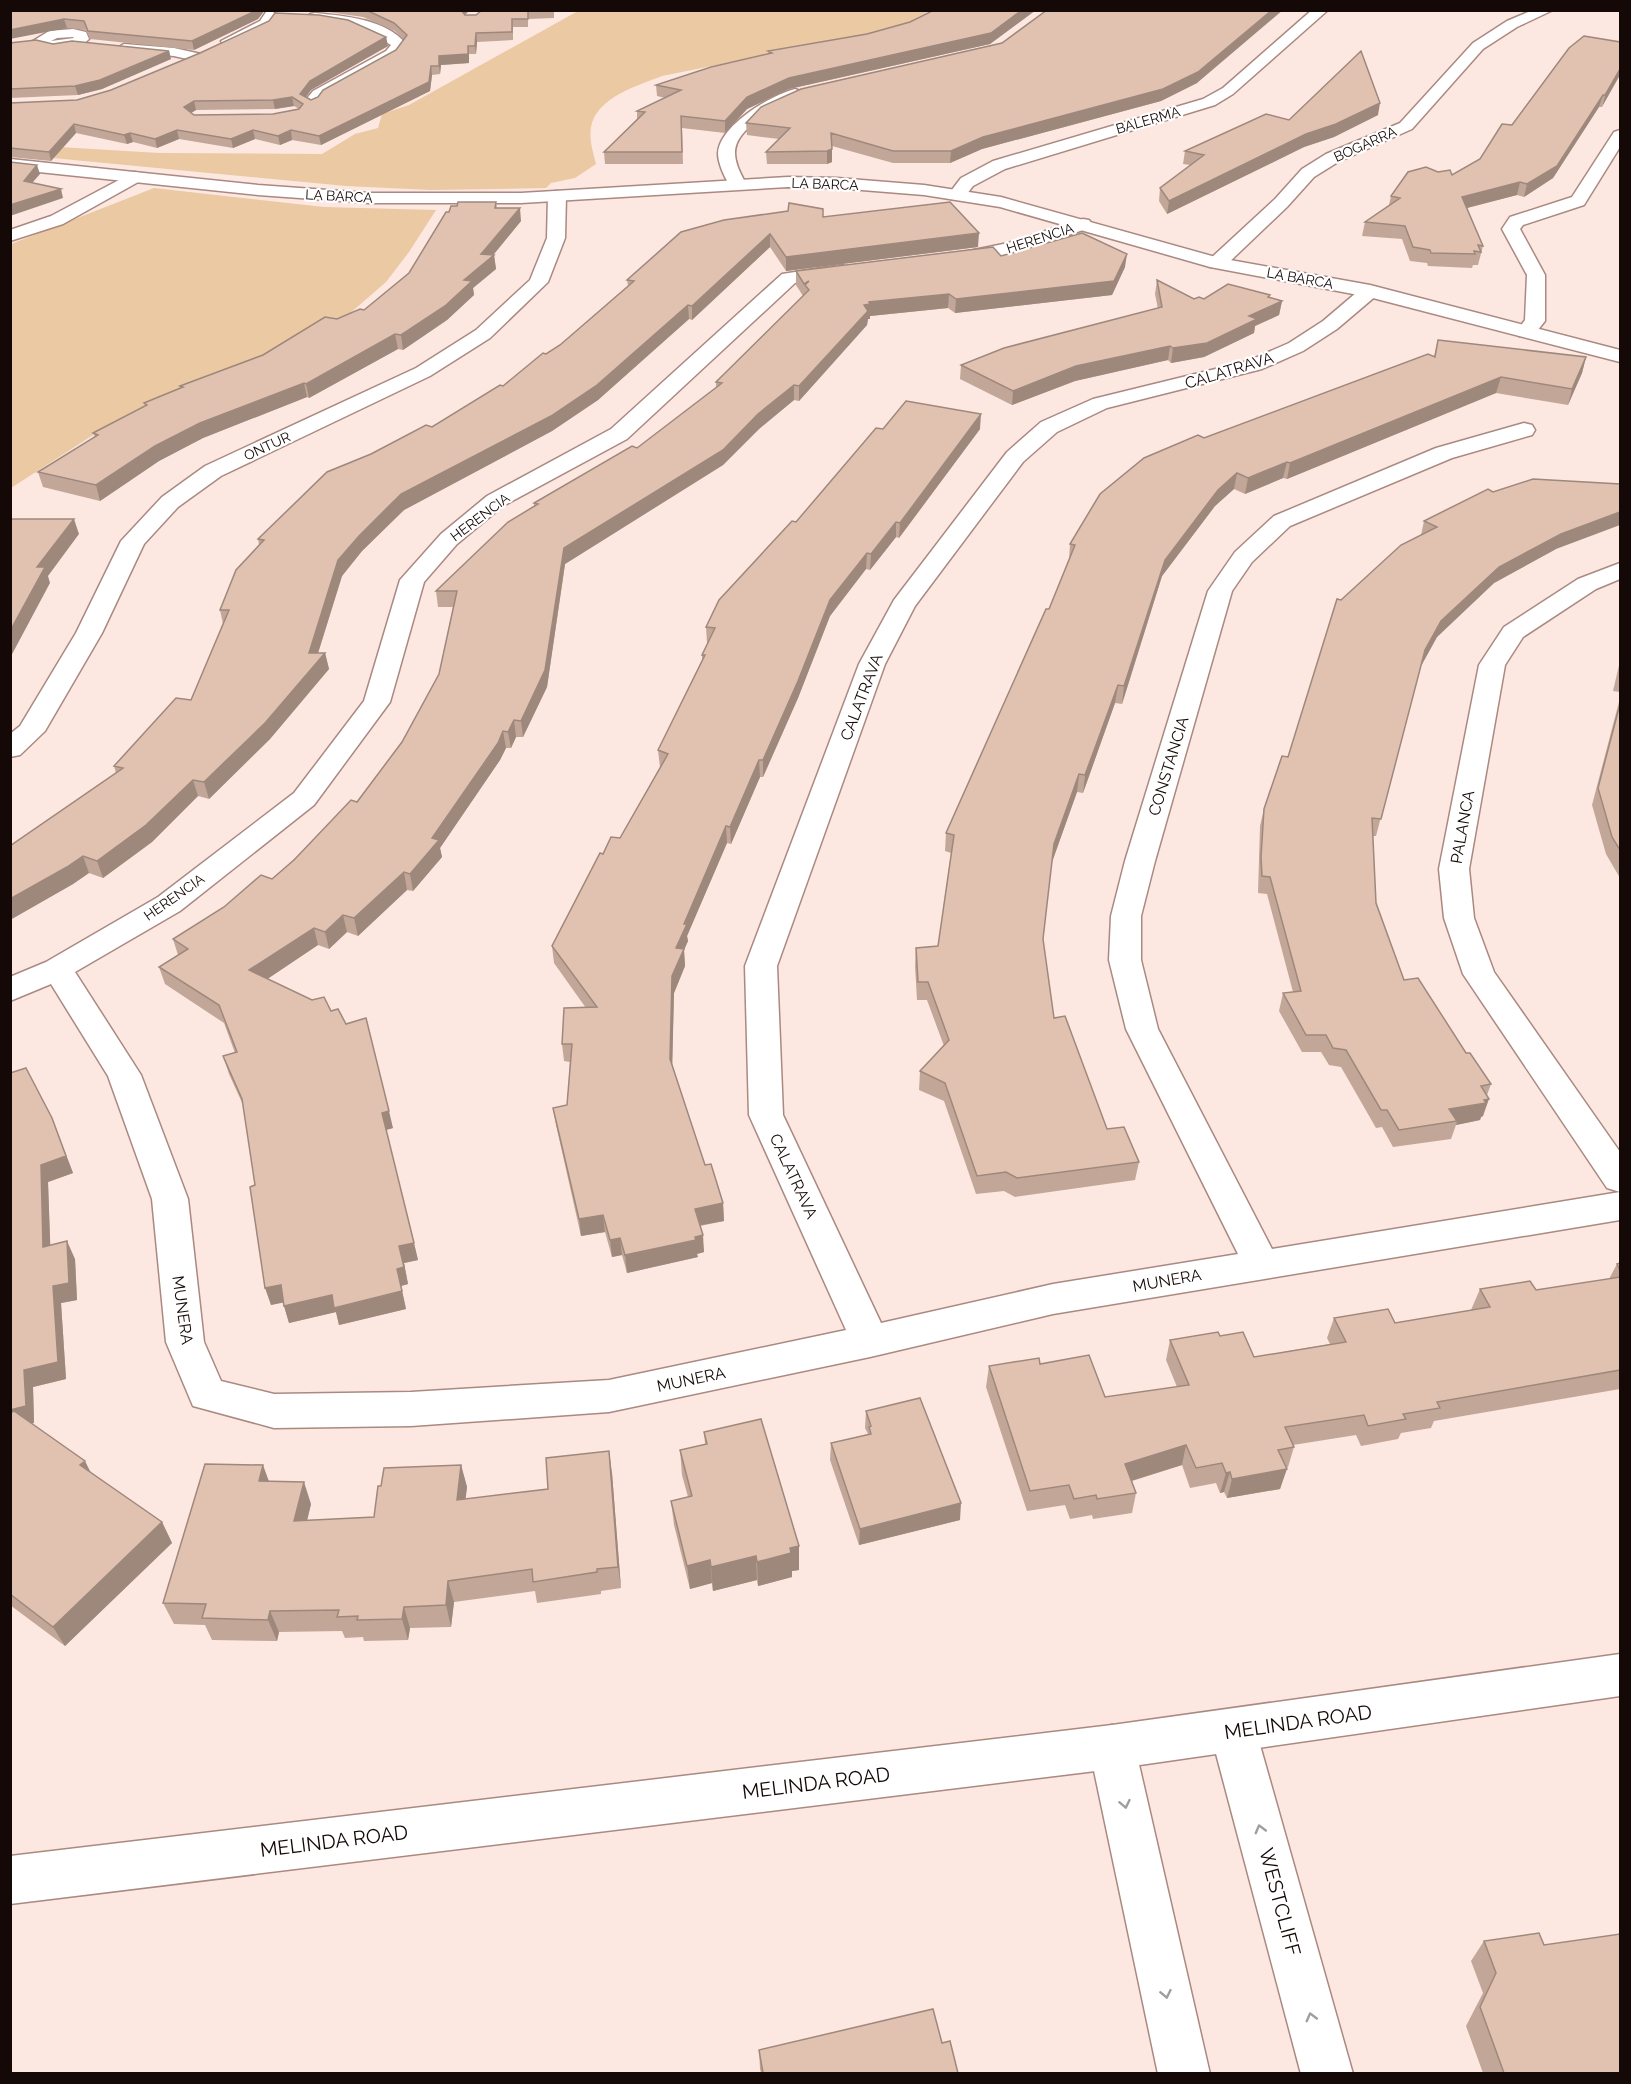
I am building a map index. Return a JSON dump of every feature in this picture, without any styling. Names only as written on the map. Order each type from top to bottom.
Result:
[{"type":"street","name":"BALERMA","points":[[957,195],[967,182],[999,165],[1209,102],[1228,91],[1321,10]]},
{"type":"street","name":"BOGARRA","points":[[1217,263],[1281,203],[1308,173],[1332,158],[1406,126],[1478,46],[1512,24],[1546,10]]},
{"type":"street","points":[[168,69],[266,24],[275,14]]},
{"type":"street","points":[[305,15],[368,26],[389,34],[399,44],[391,54],[318,94],[307,110],[336,104]]},
{"type":"street","points":[[32,42],[206,52]]},
{"type":"street","points":[[737,184],[728,163],[727,150],[732,138],[754,114],[806,91]]},
{"type":"street","points":[[1526,332],[1535,321],[1536,275],[1511,229],[1516,221],[1578,201],[1620,135]]},
{"type":"street","name":"LA BARCA","points":[[10,164],[314,195],[428,200],[557,196],[737,184],[837,183],[894,187],[1001,202],[1217,263],[1370,291],[1620,356]]},
{"type":"street","points":[[10,236],[57,220],[134,177]]},
{"type":"street","name":"ONTUR","points":[[10,749],[31,731],[77,652],[133,541],[170,502],[213,471],[423,372],[483,334],[539,282],[556,238],[557,196]]},
{"type":"street","name":"HERENCIA","points":[[932,262],[1012,248],[1083,224]]},
{"type":"street","name":"HERENCIA","points":[[10,990],[57,969],[170,903],[303,799],[377,702],[412,580],[449,539],[495,501],[619,434],[789,278],[866,269]]},
{"type":"street","name":"CALATRAVA","points":[[870,1341],[766,1115],[761,966],[872,664],[903,604],[1015,457],[1049,427],[1100,403],[1255,365],[1296,347],[1330,325],[1370,291]]},
{"type":"street","name":"CONSTANCIA","points":[[1261,1264],[1142,1029],[1125,960],[1126,916],[1140,861],[1220,591],[1243,557],[1282,521],[1444,453],[1524,430]]},
{"type":"street","name":"PALANCA","points":[[1620,570],[1587,584],[1513,632],[1492,665],[1454,869],[1459,918],[1479,974],[1620,1179]]},
{"type":"street","name":"MUNERA","points":[[57,969],[124,1075],[170,1199],[185,1342],[207,1394],[274,1411],[411,1409],[609,1396],[870,1341],[1053,1299],[1620,1206]]},
{"type":"street","name":"MELINDA ROAD","points":[[10,1880],[1112,1747],[1620,1675]]},
{"type":"street","name":"WESTCLIFF","points":[[1233,1731],[1322,2073]]},
{"type":"street","points":[[1112,1747],[1184,2073]]},
{"type":"shaded area","points":[[578,11],[929,11],[896,29],[662,76],[619,94],[601,108],[591,127],[596,164],[575,178],[551,183],[546,188],[431,190],[346,186],[11,154],[10,144],[159,153],[322,154],[355,134],[378,128],[382,114],[409,105]]},
{"type":"shaded area","points":[[154,188],[324,207],[436,210],[386,282],[348,315],[290,348],[104,428],[11,488],[11,244]]},
{"type":"building","points":[[10,10],[257,10],[192,41],[88,31],[84,21],[64,19],[10,30]]},
{"type":"building","points":[[366,10],[461,10],[465,15],[476,15],[482,10],[528,10],[528,19],[512,19],[512,32],[476,33],[475,46],[468,46],[468,54],[439,56],[439,66],[431,66],[429,82],[319,136],[291,130],[278,136],[253,130],[231,139],[177,130],[155,139],[74,124],[49,152],[10,148],[10,103],[77,100],[111,90],[269,21],[275,13],[319,15],[348,20],[386,37],[310,81],[300,94],[311,100],[318,97],[323,90],[396,50],[407,35],[394,23]],"holes":[[[292,97],[303,104],[299,109],[273,114],[194,115],[184,107],[194,101],[273,100]]]},
{"type":"building","points":[[934,10],[1022,10],[991,33],[789,78],[747,97],[725,121],[681,116],[682,152],[604,152],[645,112],[637,111],[681,90],[656,85],[711,67],[772,53],[768,51],[867,34],[910,22]]},
{"type":"building","points":[[1047,10],[1272,10],[1198,72],[1163,89],[983,137],[951,151],[893,151],[831,133],[832,149],[827,151],[766,152],[790,128],[746,123],[761,107],[801,89],[1002,43]]},
{"type":"building","points":[[1584,36],[1620,42],[1620,69],[1557,166],[1527,184],[1520,182],[1462,197],[1483,246],[1478,245],[1481,252],[1474,251],[1475,254],[1431,253],[1430,250],[1413,247],[1405,226],[1365,222],[1400,198],[1391,196],[1408,172],[1426,167],[1438,172],[1450,170],[1452,175],[1480,159],[1502,124],[1512,125],[1569,48]]},
{"type":"building","points":[[36,40],[53,44],[72,41],[169,51],[100,80],[75,86],[10,89],[10,43]]},
{"type":"building","points":[[1361,51],[1380,103],[1336,124],[1306,134],[1169,201],[1160,188],[1204,155],[1185,151],[1266,114],[1289,120]]},
{"type":"building","points":[[10,162],[37,165],[24,181],[61,189],[10,205]]},
{"type":"building","points":[[458,202],[496,202],[495,208],[520,208],[481,254],[494,255],[464,280],[472,281],[445,306],[401,335],[395,334],[306,384],[200,423],[155,446],[96,485],[38,472],[98,435],[93,433],[147,405],[144,403],[183,387],[180,386],[263,355],[325,317],[337,319],[360,309],[364,310],[409,273],[446,212],[449,212],[451,206],[457,206]]},
{"type":"building","points":[[950,202],[979,233],[786,257],[770,234],[692,306],[688,305],[597,385],[551,416],[401,494],[338,560],[309,653],[325,653],[265,723],[204,782],[193,780],[146,825],[97,861],[83,856],[10,899],[10,846],[123,768],[114,766],[176,698],[191,700],[229,610],[220,610],[236,570],[264,540],[258,539],[327,472],[371,454],[426,425],[432,427],[500,385],[503,386],[543,353],[546,354],[560,345],[634,281],[627,280],[681,232],[724,220],[788,211],[789,203],[823,209],[823,217]]},
{"type":"building","points":[[1082,233],[1127,254],[1114,281],[956,299],[949,294],[869,302],[870,304],[864,305],[868,311],[799,386],[794,385],[758,414],[723,450],[564,548],[545,670],[521,721],[514,720],[508,732],[503,731],[498,743],[432,838],[439,840],[410,874],[404,872],[354,918],[343,915],[325,932],[314,928],[249,970],[312,1000],[324,997],[331,1011],[338,1009],[346,1024],[366,1018],[389,1111],[382,1113],[414,1243],[399,1246],[404,1267],[397,1269],[402,1291],[334,1308],[332,1295],[284,1306],[281,1285],[265,1288],[250,1187],[255,1185],[242,1099],[223,1056],[237,1052],[219,1005],[159,967],[188,949],[173,939],[224,907],[261,875],[272,879],[294,860],[351,800],[357,802],[402,742],[439,674],[457,591],[436,591],[508,522],[538,504],[534,503],[632,446],[637,448],[722,383],[716,382],[809,290],[805,285],[809,281],[804,284],[796,271],[993,247],[1001,256]]},
{"type":"building","points":[[1157,280],[1194,299],[1199,297],[1204,299],[1228,284],[1270,295],[1268,297],[1282,301],[1249,316],[1257,319],[1207,343],[1173,348],[1170,346],[1076,366],[1013,391],[961,365],[1004,348],[1162,307]]},
{"type":"building","points":[[1438,340],[1586,357],[1572,389],[1501,377],[1290,463],[1287,462],[1248,478],[1237,473],[1218,490],[1165,560],[1124,686],[1118,685],[1085,775],[1079,774],[1054,844],[1043,939],[1054,1018],[1065,1016],[1107,1129],[1124,1127],[1139,1162],[1017,1178],[1006,1172],[977,1176],[945,1083],[920,1071],[949,1040],[928,982],[918,982],[916,948],[938,946],[954,835],[946,833],[1046,609],[1049,609],[1075,545],[1070,544],[1100,494],[1144,458],[1198,435],[1204,438],[1428,354],[1435,357]]},
{"type":"building","points":[[906,401],[981,414],[900,523],[896,522],[871,554],[867,553],[830,600],[763,760],[759,760],[730,827],[726,826],[676,948],[684,949],[672,976],[670,1059],[705,1165],[711,1164],[723,1203],[695,1209],[703,1235],[695,1237],[696,1240],[625,1255],[620,1238],[610,1240],[603,1215],[579,1219],[553,1108],[567,1105],[572,1044],[562,1044],[564,1008],[597,1007],[552,946],[600,853],[603,854],[611,837],[620,838],[668,754],[658,750],[705,655],[702,655],[715,628],[706,627],[719,600],[792,521],[796,522],[876,428],[883,429]]},
{"type":"building","points":[[1533,479],[1620,484],[1620,512],[1561,534],[1499,567],[1441,621],[1425,650],[1381,819],[1372,818],[1376,903],[1404,980],[1418,978],[1466,1053],[1470,1053],[1491,1084],[1481,1086],[1489,1099],[1484,1100],[1486,1103],[1449,1109],[1457,1121],[1399,1130],[1387,1110],[1381,1110],[1346,1050],[1333,1048],[1326,1035],[1306,1035],[1283,993],[1301,991],[1270,877],[1262,876],[1264,809],[1282,756],[1288,757],[1337,599],[1341,600],[1401,545],[1437,527],[1424,521],[1488,489],[1493,492]]},
{"type":"building","points":[[10,519],[74,519],[37,567],[45,567],[10,631]]},
{"type":"building","points":[[1620,704],[1620,850],[1612,837],[1598,788]]},
{"type":"building","points":[[26,1068],[52,1118],[66,1156],[41,1165],[43,1247],[67,1241],[69,1283],[53,1286],[58,1362],[24,1370],[26,1406],[10,1410],[10,1073]]},
{"type":"building","points":[[1620,1277],[1620,1370],[1437,1402],[1440,1408],[1403,1414],[1406,1419],[1368,1426],[1364,1415],[1285,1427],[1294,1447],[1278,1450],[1287,1469],[1232,1479],[1230,1472],[1226,1473],[1222,1463],[1196,1468],[1186,1445],[1125,1464],[1136,1493],[1097,1499],[1096,1495],[1074,1499],[1069,1485],[1030,1491],[989,1366],[1039,1358],[1040,1364],[1089,1355],[1105,1397],[1189,1385],[1170,1340],[1218,1332],[1220,1336],[1243,1332],[1254,1357],[1346,1342],[1334,1318],[1388,1309],[1395,1323],[1490,1307],[1480,1289],[1530,1281],[1536,1290]]},
{"type":"building","points":[[920,1398],[961,1503],[860,1529],[831,1443],[871,1434],[866,1411]]},
{"type":"building","points":[[14,1411],[85,1461],[80,1465],[162,1522],[53,1627],[10,1594],[10,1413]]},
{"type":"building","points":[[761,1419],[799,1546],[790,1548],[791,1553],[757,1562],[756,1556],[711,1567],[710,1560],[687,1566],[671,1501],[692,1496],[680,1450],[707,1444],[704,1432]]},
{"type":"building","points":[[609,1451],[618,1567],[533,1582],[532,1569],[448,1581],[446,1605],[404,1607],[402,1619],[357,1620],[358,1616],[337,1617],[339,1610],[270,1611],[268,1620],[202,1618],[206,1604],[163,1603],[205,1464],[263,1465],[259,1481],[304,1482],[294,1521],[374,1517],[378,1486],[381,1486],[384,1468],[461,1465],[457,1500],[548,1489],[546,1458]]},
{"type":"building","points":[[1539,1933],[1544,1945],[1620,1934],[1620,2073],[1504,2073],[1480,2007],[1496,1973],[1484,1941]]},
{"type":"building","points":[[933,2009],[942,2043],[950,2041],[958,2073],[763,2073],[759,2050]]}]
